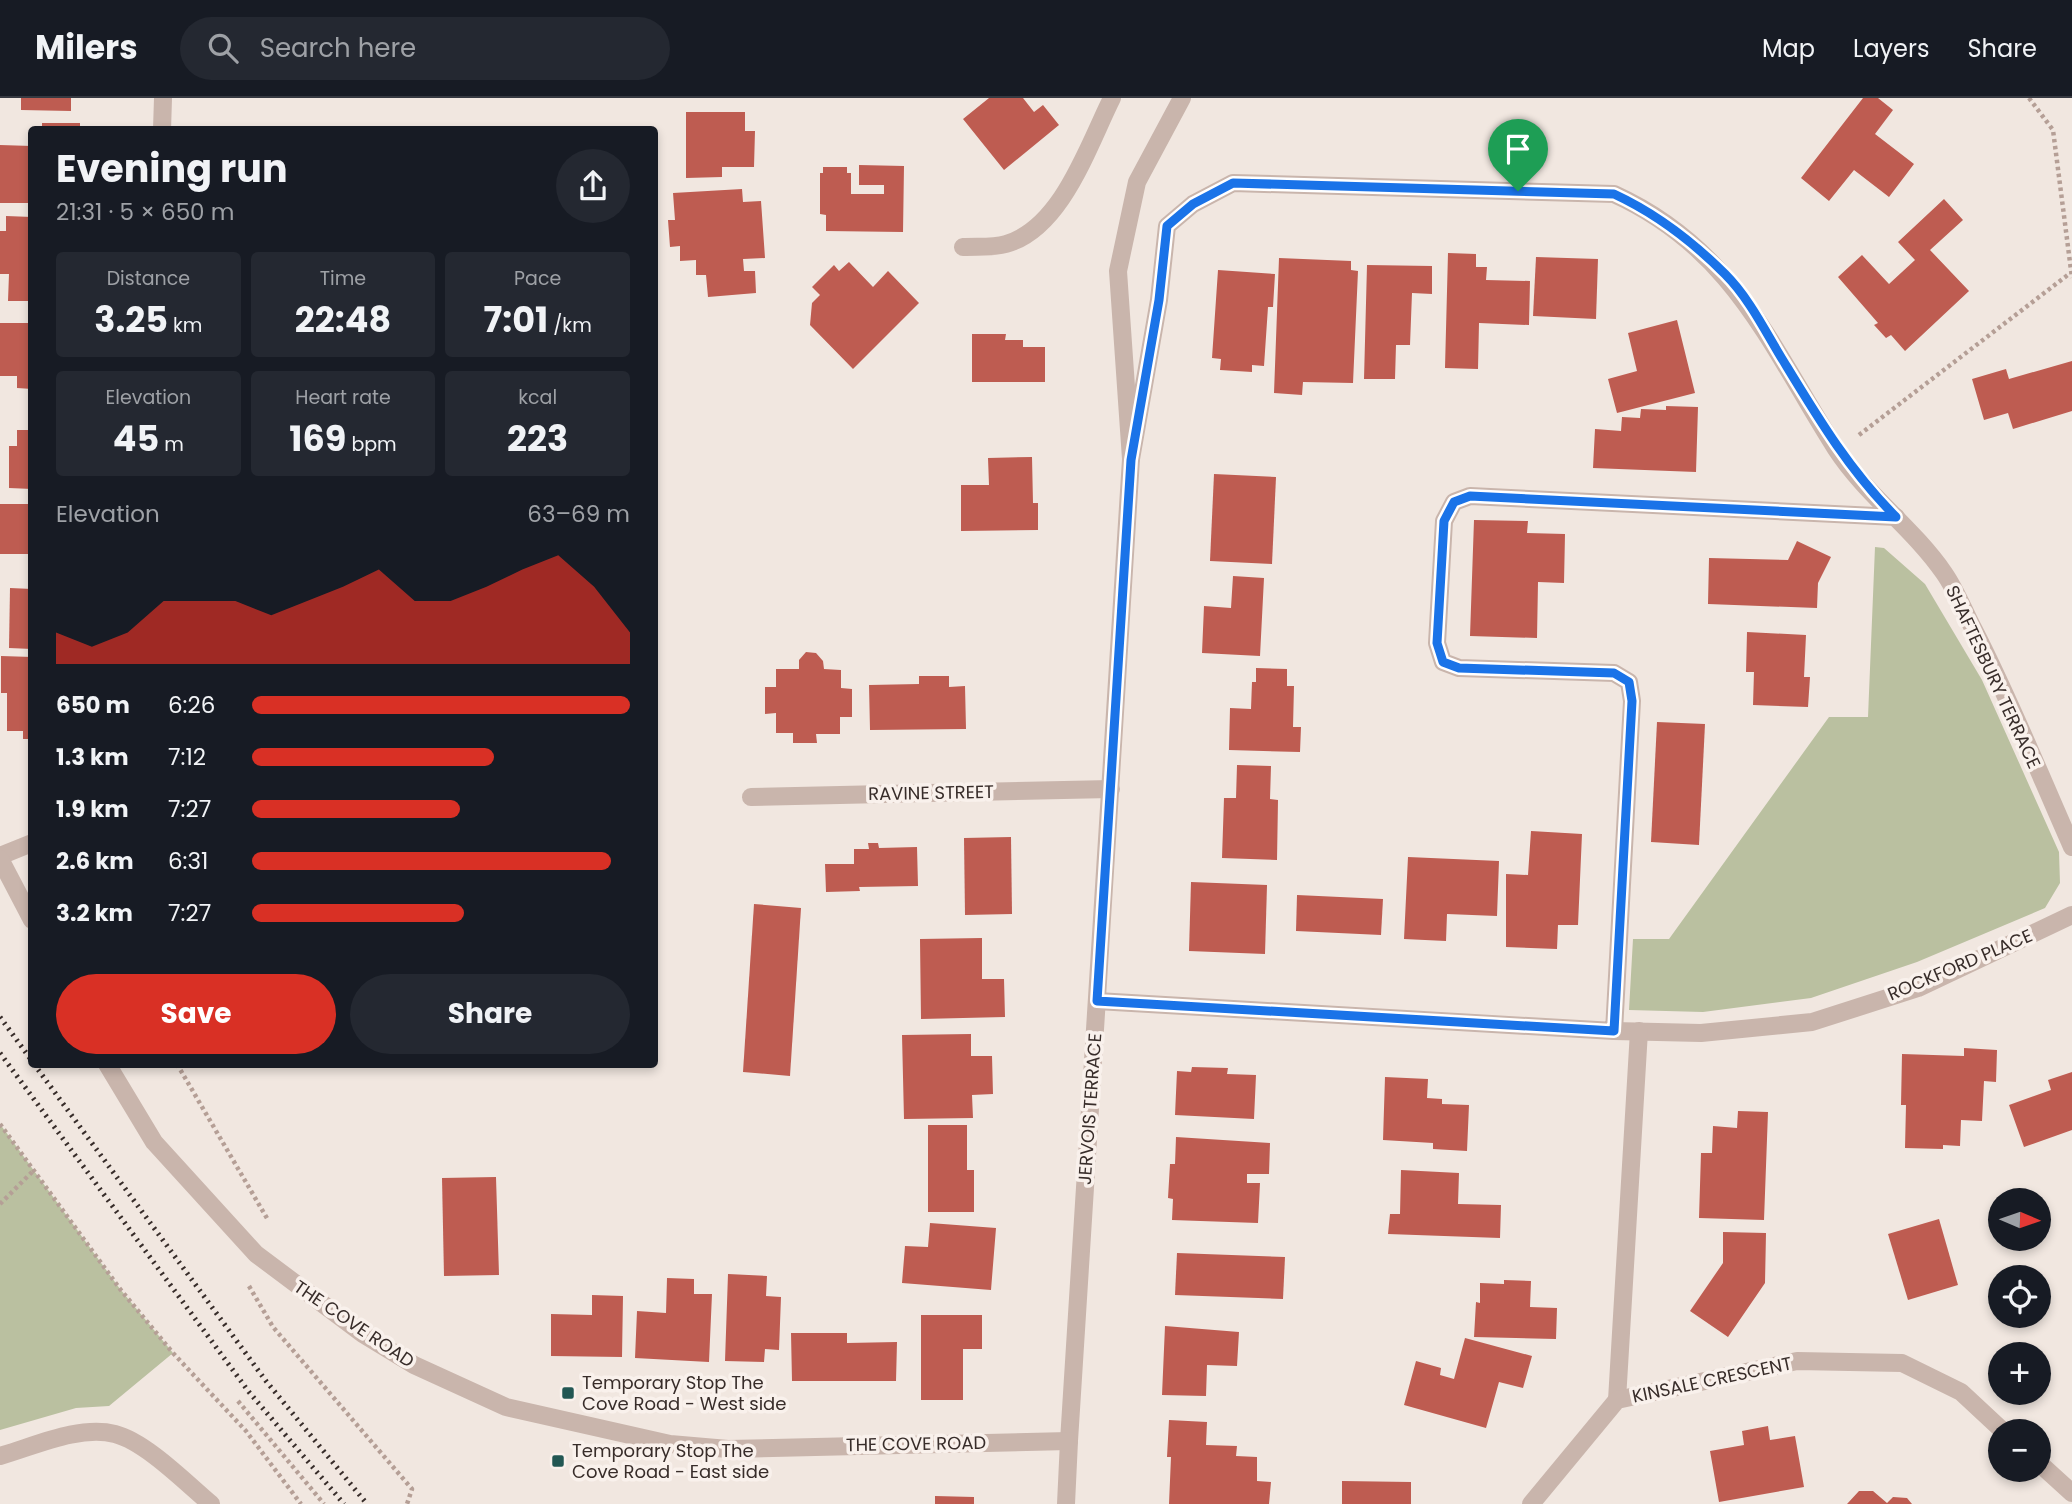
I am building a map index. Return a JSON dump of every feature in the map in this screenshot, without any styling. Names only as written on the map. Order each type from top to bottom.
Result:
[{"type":"street","points":[[162,126],[163,98]]},
{"type":"street","points":[[963,247],[1006,244],[1041,226],[1064,195],[1112,98]]},
{"type":"street","name":"JERVOIS TERRACE","points":[[1066,1504],[1131,460],[1118,271],[1138,182],[1181,98]]},
{"type":"street","name":"SHAFTESBURY TERRACE","points":[[1131,460],[1159,300],[1167,226],[1193,204],[1233,183],[1614,194],[1648,210],[1726,275],[1752,309],[1838,451],[1862,483],[1896,517],[1944,573],[1988,656],[2072,847]]},
{"type":"street","points":[[1614,1031],[1632,701],[1629,682],[1614,673],[1459,668],[1443,662],[1437,643],[1444,521],[1454,502],[1470,496],[1896,517]]},
{"type":"street","name":"RAVINE STREET","points":[[751,797],[1111,789]]},
{"type":"street","points":[[28,845],[0,858],[28,912]]},
{"type":"street","name":"ROCKFORD PLACE","points":[[1097,1001],[1614,1031],[1700,1033],[1812,1022],[1918,988],[2072,915]]},
{"type":"street","points":[[1617,1400],[1639,1031]]},
{"type":"street","name":"THE COVE ROAD","points":[[109,1068],[154,1142],[257,1254],[363,1334],[414,1365],[506,1407],[670,1444],[728,1449],[1069,1441]]},
{"type":"street","name":"KINSALE CRESCENT","points":[[1531,1504],[1617,1400],[1797,1361],[1902,1363],[1961,1392],[1990,1419]]},
{"type":"street","points":[[0,1457],[86,1433],[117,1434],[146,1451],[211,1504]]},
{"type":"street","points":[[2051,1474],[2072,1493]]},
{"type":"path","points":[[1838,451],[2071,276],[2053,130],[2029,98]]},
{"type":"path","points":[[179,1068],[268,1220]]},
{"type":"path","points":[[0,1124],[32,1172],[120,1289],[173,1353],[246,1431],[301,1504]]},
{"type":"path","points":[[0,1204],[32,1172]]},
{"type":"path","points":[[249,1286],[273,1327],[412,1489],[407,1504]]},
{"type":"path","points":[[238,1401],[324,1504]]},
{"type":"path","points":[[246,1431],[256,1423]]},
{"type":"path","points":[[314,1504],[320,1499]]},
{"type":"green space","points":[[1875,547],[1884,548],[1925,584],[1982,680],[2059,852],[2060,883],[2045,908],[1917,962],[1811,998],[1703,1012],[1629,1010],[1633,939],[1669,939],[1829,717],[1868,717]]},
{"type":"green space","points":[[0,1124],[120,1289],[173,1353],[109,1406],[76,1408],[0,1430]]},
{"type":"building","points":[[21,98],[71,98],[71,111],[21,110]]},
{"type":"building","points":[[989,98],[1023,98],[1034,112],[1043,105],[1059,125],[1004,170],[963,119]]},
{"type":"building","points":[[1863,98],[1878,98],[1893,110],[1875,134],[1914,164],[1889,197],[1854,170],[1829,201],[1801,178]]},
{"type":"building","points":[[686,112],[745,112],[745,131],[755,131],[754,167],[722,167],[722,177],[686,178]]},
{"type":"building","points":[[42,123],[80,123],[80,126],[42,126]]},
{"type":"building","points":[[0,145],[28,146],[28,203],[0,203]]},
{"type":"building","points":[[859,165],[904,166],[903,232],[826,231],[826,215],[820,214],[820,173],[823,173],[823,167],[847,167],[847,173],[851,173],[851,194],[884,194],[884,185],[859,185]]},
{"type":"building","points":[[742,189],[743,202],[761,201],[765,258],[743,259],[744,271],[755,271],[756,293],[708,297],[706,275],[696,275],[696,260],[680,261],[680,246],[670,247],[668,220],[675,220],[673,193]]},
{"type":"building","points":[[1944,199],[1963,220],[1930,250],[1969,291],[1905,351],[1891,335],[1886,338],[1874,325],[1878,323],[1838,277],[1862,255],[1889,284],[1915,260],[1898,242]]},
{"type":"building","points":[[6,216],[28,217],[28,301],[8,301],[9,274],[0,274],[0,231],[6,231]]},
{"type":"building","points":[[1448,253],[1476,254],[1476,267],[1487,267],[1486,280],[1530,281],[1529,325],[1479,323],[1478,369],[1445,368]]},
{"type":"building","points":[[1536,257],[1598,259],[1596,319],[1533,316]]},
{"type":"building","points":[[1279,258],[1351,261],[1351,270],[1358,271],[1353,383],[1303,382],[1302,395],[1274,393]]},
{"type":"building","points":[[849,262],[873,287],[888,271],[919,303],[853,369],[810,325],[812,303],[820,295],[812,287],[834,265],[839,271]]},
{"type":"building","points":[[1367,265],[1432,266],[1432,294],[1412,293],[1410,345],[1396,345],[1395,379],[1364,379]]},
{"type":"building","points":[[1218,270],[1275,274],[1273,307],[1268,307],[1264,366],[1252,365],[1252,372],[1220,370],[1221,359],[1212,358]]},
{"type":"building","points":[[1677,320],[1695,393],[1617,413],[1608,379],[1637,371],[1628,333]]},
{"type":"building","points":[[0,323],[28,323],[28,389],[17,388],[17,376],[0,376]]},
{"type":"building","points":[[972,334],[1006,334],[1005,340],[1023,340],[1023,347],[1045,347],[1045,382],[972,382]]},
{"type":"building","points":[[2072,361],[2072,411],[2013,429],[2008,413],[1984,420],[1972,379],[2006,369],[2009,379]]},
{"type":"building","points":[[1666,406],[1698,407],[1696,472],[1593,468],[1595,429],[1621,431],[1622,417],[1640,418],[1641,409],[1666,410]]},
{"type":"building","points":[[17,430],[28,430],[28,489],[9,488],[9,446],[17,446]]},
{"type":"building","points":[[1032,457],[1033,503],[1038,503],[1038,530],[961,531],[961,485],[989,485],[988,458]]},
{"type":"building","points":[[1214,474],[1276,477],[1272,564],[1210,561]]},
{"type":"building","points":[[0,504],[28,504],[28,554],[0,554]]},
{"type":"building","points":[[1474,520],[1528,521],[1527,533],[1565,534],[1564,583],[1538,582],[1537,638],[1470,636]]},
{"type":"building","points":[[1797,541],[1831,557],[1818,583],[1817,608],[1708,604],[1709,558],[1788,560]]},
{"type":"building","points":[[1233,576],[1264,578],[1260,656],[1202,653],[1204,606],[1231,608]]},
{"type":"building","points":[[10,588],[28,589],[28,649],[9,648]]},
{"type":"building","points":[[1747,632],[1806,635],[1804,677],[1810,677],[1808,707],[1753,705],[1754,672],[1746,672]]},
{"type":"building","points":[[806,652],[816,653],[823,661],[824,669],[841,670],[841,688],[852,689],[852,717],[840,717],[840,734],[816,734],[817,743],[793,743],[793,733],[776,733],[776,713],[765,714],[765,687],[776,687],[776,669],[799,669],[799,660]]},
{"type":"building","points":[[1,656],[28,657],[28,739],[23,739],[23,731],[7,731],[7,693],[1,693]]},
{"type":"building","points":[[1256,668],[1287,669],[1287,686],[1294,686],[1293,727],[1301,727],[1300,752],[1229,750],[1230,708],[1251,709],[1252,682],[1256,682]]},
{"type":"building","points":[[919,676],[949,676],[949,687],[965,686],[966,729],[870,730],[869,685],[919,684]]},
{"type":"building","points":[[1657,722],[1705,724],[1699,845],[1651,842]]},
{"type":"building","points":[[1237,765],[1271,766],[1270,799],[1278,800],[1277,860],[1222,858],[1224,798],[1236,798]]},
{"type":"building","points":[[1531,831],[1582,834],[1578,925],[1558,925],[1557,949],[1506,947],[1506,874],[1528,875]]},
{"type":"building","points":[[1011,837],[1012,914],[965,915],[964,838]]},
{"type":"building","points":[[868,843],[878,843],[879,848],[917,847],[918,886],[859,887],[860,891],[826,892],[825,864],[854,864],[854,849],[869,849]]},
{"type":"building","points":[[1408,857],[1499,861],[1497,916],[1447,914],[1446,941],[1404,939]]},
{"type":"building","points":[[1191,882],[1267,885],[1265,954],[1189,951]]},
{"type":"building","points":[[1297,895],[1383,899],[1381,935],[1296,931]]},
{"type":"building","points":[[754,904],[801,908],[790,1076],[743,1072]]},
{"type":"building","points":[[982,938],[982,979],[1004,979],[1005,1017],[921,1019],[920,939]]},
{"type":"building","points":[[971,1034],[971,1056],[992,1056],[993,1094],[972,1095],[973,1118],[904,1119],[902,1035]]},
{"type":"building","points":[[1964,1048],[1997,1050],[1996,1082],[1984,1081],[1982,1121],[1961,1120],[1960,1146],[1943,1145],[1943,1149],[1905,1148],[1906,1105],[1901,1105],[1902,1054],[1964,1056]]},
{"type":"building","points":[[1192,1067],[1228,1068],[1227,1074],[1256,1075],[1254,1119],[1175,1115],[1177,1071],[1191,1072]]},
{"type":"building","points":[[2072,1072],[2072,1130],[2024,1147],[2009,1105],[2051,1090],[2048,1080]]},
{"type":"building","points":[[1385,1077],[1428,1079],[1427,1098],[1442,1099],[1442,1104],[1469,1105],[1467,1151],[1433,1149],[1433,1143],[1383,1140]]},
{"type":"building","points":[[1738,1111],[1768,1112],[1764,1220],[1699,1218],[1701,1153],[1712,1153],[1713,1126],[1737,1128]]},
{"type":"building","points":[[928,1125],[967,1125],[967,1170],[974,1170],[974,1212],[928,1212]]},
{"type":"building","points":[[1176,1137],[1270,1143],[1269,1174],[1247,1174],[1247,1183],[1260,1183],[1258,1223],[1172,1220],[1173,1199],[1168,1198],[1170,1164],[1175,1164]]},
{"type":"building","points":[[1401,1170],[1459,1173],[1458,1204],[1501,1205],[1500,1238],[1388,1234],[1390,1214],[1400,1214]]},
{"type":"building","points":[[496,1177],[499,1275],[444,1276],[442,1178]]},
{"type":"building","points":[[1939,1219],[1958,1285],[1908,1300],[1888,1234]]},
{"type":"building","points":[[930,1223],[996,1228],[991,1290],[902,1283],[905,1246],[928,1247]]},
{"type":"building","points":[[1723,1232],[1766,1233],[1765,1283],[1728,1337],[1690,1311],[1723,1263]]},
{"type":"building","points":[[1177,1253],[1285,1257],[1283,1299],[1175,1295]]},
{"type":"building","points":[[728,1274],[767,1276],[766,1296],[781,1297],[779,1350],[765,1349],[764,1362],[725,1361]]},
{"type":"building","points":[[667,1278],[694,1279],[694,1294],[712,1294],[709,1362],[635,1358],[637,1311],[666,1313]]},
{"type":"building","points":[[1504,1280],[1531,1281],[1530,1307],[1557,1308],[1556,1339],[1474,1337],[1476,1302],[1480,1303],[1480,1283],[1504,1284]]},
{"type":"building","points":[[592,1295],[623,1296],[622,1357],[551,1356],[551,1314],[592,1315]]},
{"type":"building","points":[[921,1315],[982,1315],[982,1349],[963,1349],[963,1400],[921,1400]]},
{"type":"building","points":[[1165,1326],[1239,1332],[1237,1366],[1207,1365],[1206,1396],[1162,1395]]},
{"type":"building","points":[[791,1333],[847,1333],[847,1343],[897,1342],[896,1381],[792,1381]]},
{"type":"building","points":[[1465,1338],[1532,1356],[1523,1388],[1499,1382],[1486,1428],[1404,1405],[1416,1361],[1441,1368],[1440,1375],[1454,1379]]},
{"type":"building","points":[[1169,1420],[1207,1422],[1206,1445],[1237,1446],[1236,1456],[1257,1457],[1257,1481],[1271,1482],[1269,1504],[1169,1504]]},
{"type":"building","points":[[1768,1426],[1770,1440],[1795,1436],[1804,1487],[1719,1502],[1710,1451],[1744,1445],[1742,1431]]},
{"type":"building","points":[[1342,1481],[1411,1482],[1411,1504],[1342,1504]]},
{"type":"building","points":[[1859,1491],[1873,1491],[1887,1503],[1893,1497],[1907,1498],[1912,1504],[1847,1504]]},
{"type":"building","points":[[935,1496],[974,1497],[974,1504],[935,1504]]},
{"type":"railway","points":[[0,1017],[28,1056]]},
{"type":"railway","points":[[0,1053],[249,1392],[344,1504]]},
{"type":"railway","points":[[37,1068],[266,1381],[367,1504]]},
{"type":"place","name":"Temporary Stop The Cove Road - West side","points":[[568,1393]]},
{"type":"place","name":"Temporary Stop The Cove Road - East side","points":[[558,1461]]},
{"type":"route","points":[[1233,183],[1518,191],[1614,194],[1648,210],[1726,275],[1752,309],[1838,451],[1862,483],[1896,517],[1470,496],[1454,502],[1444,521],[1437,643],[1443,662],[1459,668],[1614,673],[1629,682],[1632,701],[1614,1031],[1097,1001],[1131,460],[1159,300],[1167,226],[1193,204],[1233,183]]}]
